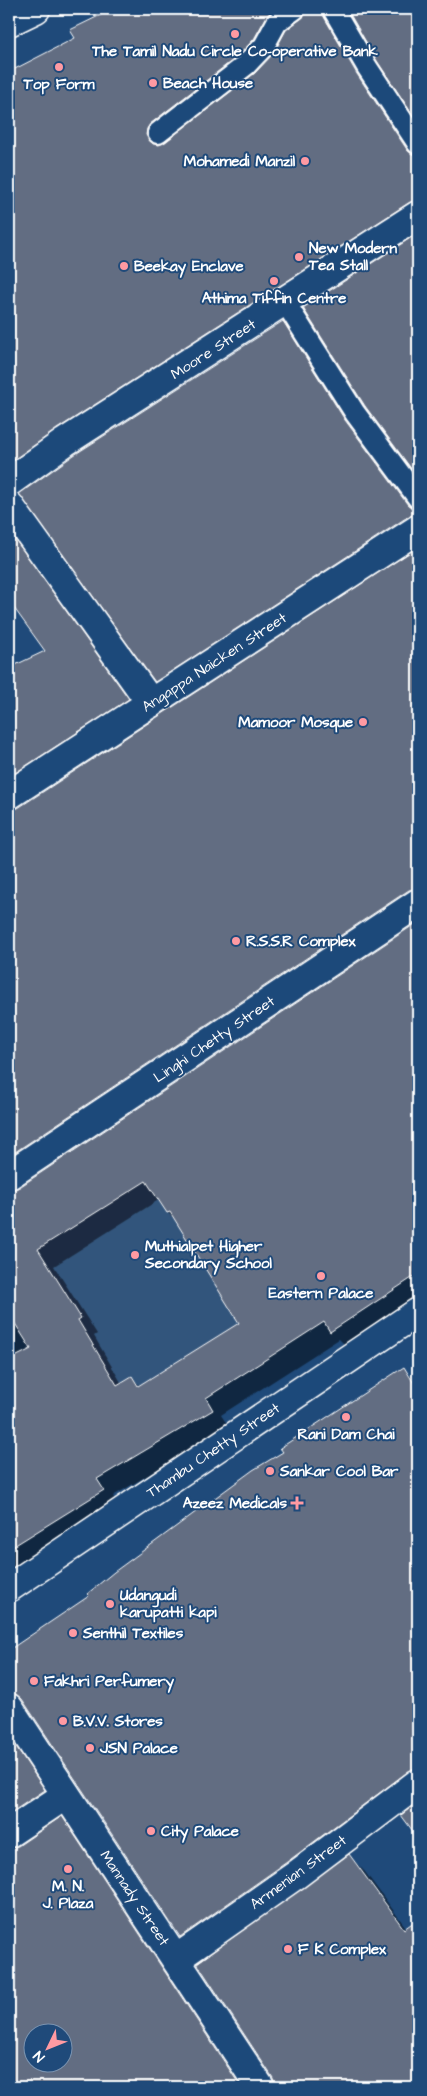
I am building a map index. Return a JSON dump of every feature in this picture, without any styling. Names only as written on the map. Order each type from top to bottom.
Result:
[{"type":"street","points":[[9,22],[36,9]]},
{"type":"street","name":"Moore Street","points":[[9,482],[66,442],[418,215]]},
{"type":"street","points":[[9,504],[151,703]]},
{"type":"street","name":"Angappa Naicken Street","points":[[9,794],[418,529]]},
{"type":"street","name":"Linghi Chetty Street","points":[[9,1175],[418,903]]},
{"type":"street","name":"Thambu Chetty Street","points":[[9,1588],[418,1312]]},
{"type":"street","name":"Mannady Street","points":[[9,1708],[260,2087]]},
{"type":"street","name":"Armenian Street","points":[[176,1959],[296,1875],[418,1783]]},
{"type":"street","points":[[9,1833],[66,1795]]},
{"type":"lane","points":[[158,133],[246,65],[264,46],[277,22],[294,9]]},
{"type":"lane","points":[[333,9],[367,67],[418,144]]},
{"type":"lane","points":[[285,302],[355,413],[418,498]]},
{"type":"shaded area","name":"Muthialpet Higher Secondary School","points":[[163,1099],[310,1331],[206,1398],[213,1410],[97,1479],[22,1354],[31,1349],[9,1314],[9,1196]]},
{"type":"building","points":[[113,9],[275,9],[267,16],[254,39],[238,56],[150,124],[146,135],[153,144],[159,145],[255,73],[273,54],[286,30],[302,18],[307,9],[321,9],[357,74],[408,151],[418,156],[418,200],[410,202],[57,429],[9,463],[9,72],[75,38],[70,30]]},
{"type":"building","points":[[347,9],[418,9],[418,123],[377,61]]},
{"type":"building","points":[[418,233],[418,478],[365,406],[303,308]]},
{"type":"building","points":[[283,321],[345,420],[408,505],[418,510],[418,514],[409,516],[155,682],[19,494],[74,455]]},
{"type":"building","points":[[9,531],[129,699],[9,777],[9,668],[45,651],[9,601]]},
{"type":"building","points":[[418,547],[418,888],[409,890],[9,1156],[9,810],[18,808]]},
{"type":"building","points":[[418,922],[418,1274],[330,1332],[324,1322],[206,1398],[213,1410],[97,1479],[104,1490],[9,1549],[9,1360],[31,1349],[9,1314],[9,1190],[18,1188]],"holes":[[[146,1181],[167,1213],[170,1212],[239,1323],[138,1386],[132,1376],[117,1385],[78,1320],[81,1318],[38,1249]]]},
{"type":"building","points":[[404,1367],[418,1390],[418,1768],[409,1771],[287,1862],[180,1937],[22,1699],[16,1694],[9,1692],[9,1650],[89,1596],[87,1594],[114,1572],[253,1470],[283,1452],[280,1448]]},
{"type":"building","points":[[9,1736],[45,1790],[9,1814]]},
{"type":"building","points":[[418,1802],[418,1838],[401,1815]]},
{"type":"building","points":[[62,1816],[241,2087],[9,2087],[9,1848],[18,1846]]},
{"type":"building","points":[[349,1854],[404,1929],[418,1919],[418,2087],[275,2087],[273,2078],[197,1963]]},
{"type":"place","name":"The Tamil Nadu Circle Co-operative Bank","points":[[235,34]]},
{"type":"place","name":"Top Form","points":[[59,67]]},
{"type":"place","name":"Beach House","points":[[153,83]]},
{"type":"place","name":"Mohamedi Manzil","points":[[305,161]]},
{"type":"place","name":"New Modern Tea Stall","points":[[299,257]]},
{"type":"place","name":"Beekay Enclave","points":[[124,266]]},
{"type":"place","name":"Athima Tiffin Centre","points":[[274,281]]},
{"type":"place","name":"Mamoor Mosque","points":[[363,722]]},
{"type":"place","name":"R.S.S.R Complex","points":[[236,941]]},
{"type":"place","name":"Muthialpet Higher Secondary School","points":[[135,1255]]},
{"type":"place","name":"Eastern Palace","points":[[321,1276]]},
{"type":"place","name":"Rani Dam Chai","points":[[346,1417]]},
{"type":"place","name":"Sankar Cool Bar","points":[[270,1471]]},
{"type":"place","name":"Azeez Medicals","points":[[297,1503]]},
{"type":"place","name":"Udangudi karupatti kapi","points":[[110,1604]]},
{"type":"place","name":"Senthil Textiles","points":[[73,1633]]},
{"type":"place","name":"Fakhri Perfumery","points":[[34,1681]]},
{"type":"place","name":"B.V.V. Stores","points":[[63,1721]]},
{"type":"place","name":"JSN Palace","points":[[90,1748]]},
{"type":"place","name":"City Palace","points":[[151,1831]]},
{"type":"place","name":"M. N. J. Plaza","points":[[68,1869]]},
{"type":"place","name":"F K Complex","points":[[288,1949]]}]
